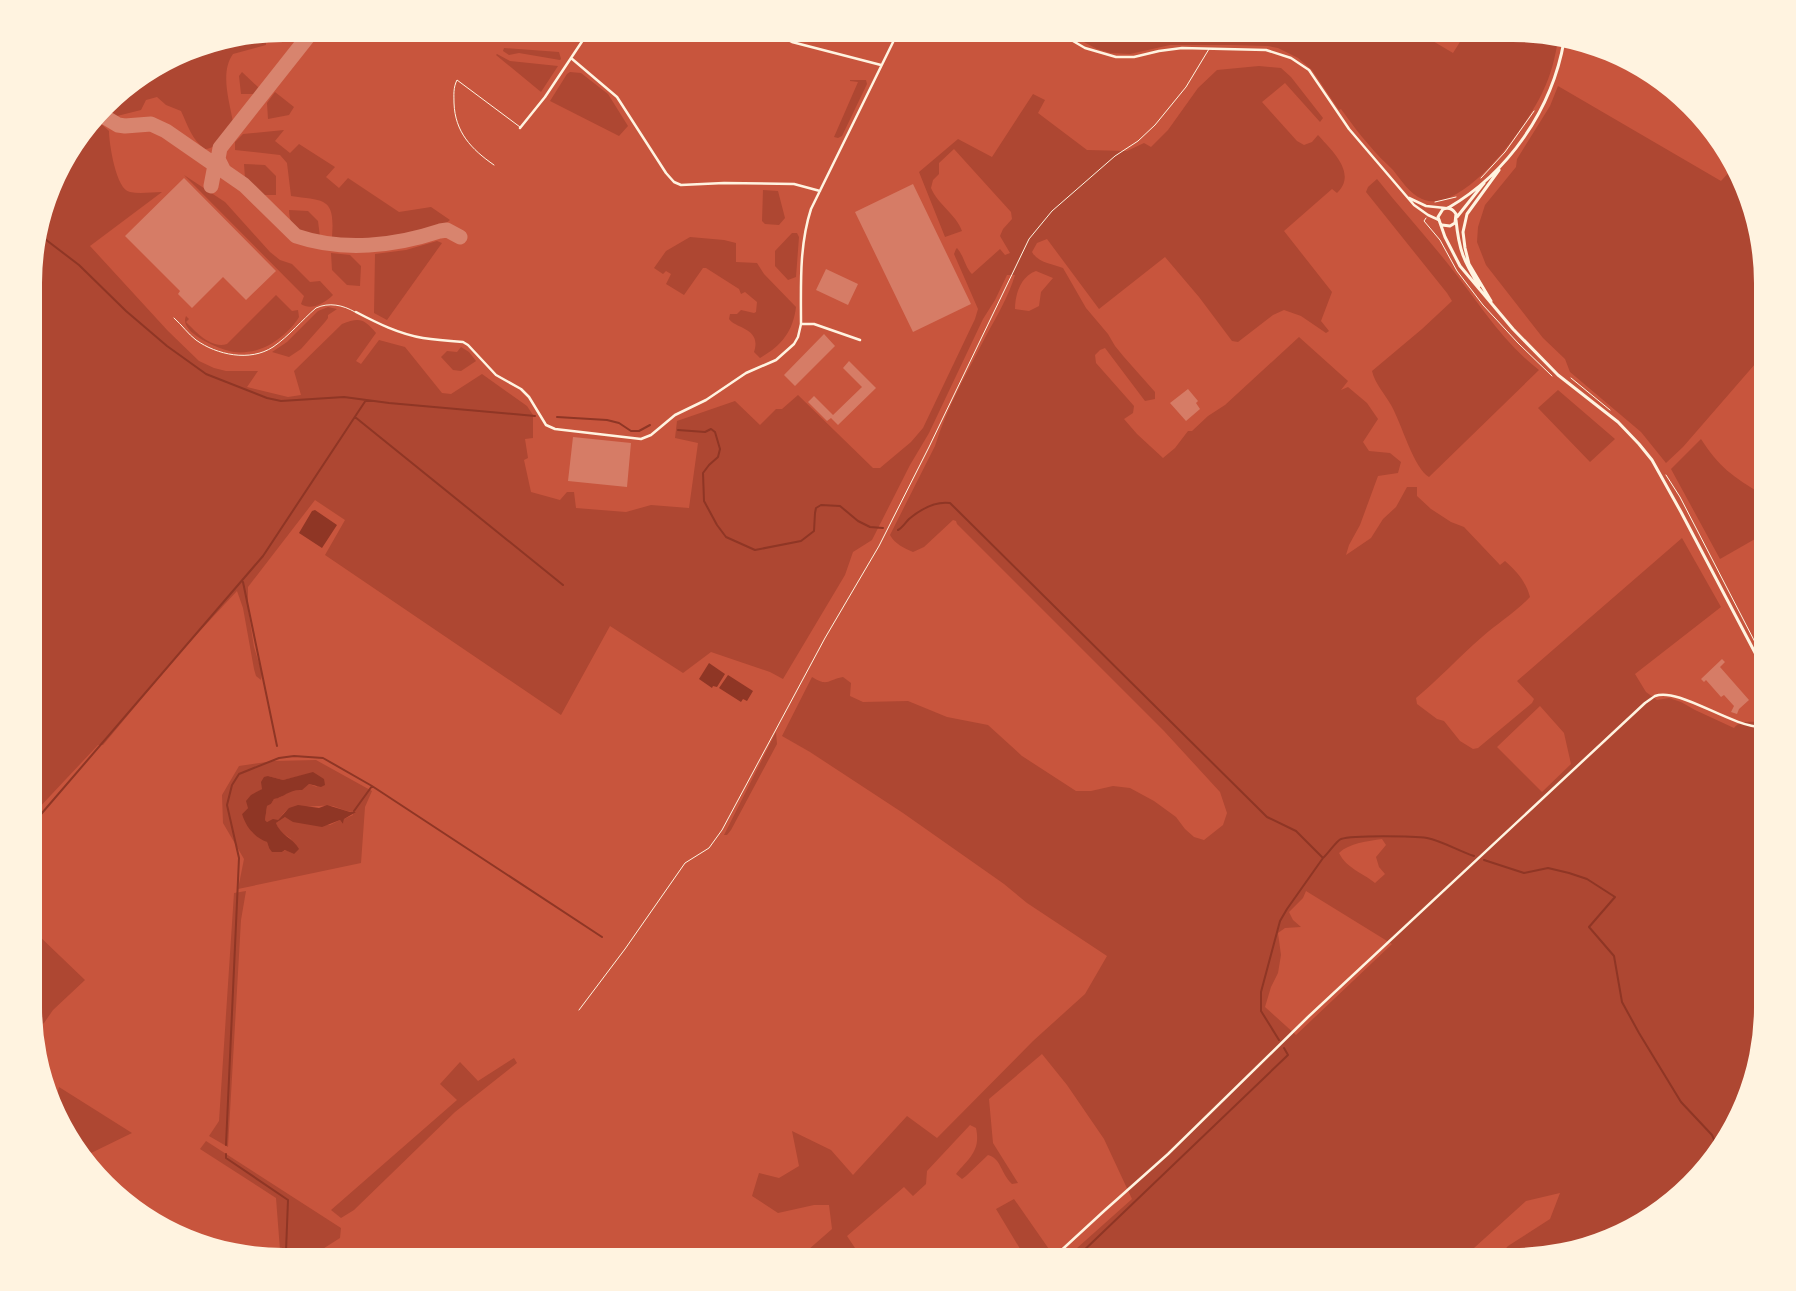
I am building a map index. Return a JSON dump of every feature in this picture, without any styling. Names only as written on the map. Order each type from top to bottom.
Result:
[{"type":"main road","points":[[1493,305],[1469,264],[1463,232],[1467,214],[1530,127],[1549,93],[1563,48]]},
{"type":"main road","points":[[1502,166],[1439,214],[1438,220],[1460,266],[1533,352],[1566,382],[1618,422],[1652,460],[1754,651]]},
{"type":"main road","points":[[1442,225],[1450,226],[1490,177]]},
{"type":"main road","points":[[1446,208],[1455,212],[1459,244],[1464,261],[1485,295]]},
{"type":"street","points":[[520,128],[545,97],[582,42]]},
{"type":"street","points":[[792,42],[881,66]]},
{"type":"street","points":[[356,312],[383,326],[405,334],[422,338],[463,342],[496,375],[520,389],[529,397],[546,425],[556,429],[641,439],[650,435],[675,415],[706,400],[746,373],[776,360],[794,344],[801,324],[803,242],[808,217],[893,42]]},
{"type":"street","points":[[1075,42],[1085,48],[1116,57],[1134,57],[1182,48],[1266,50],[1283,54],[1309,70],[1348,129],[1418,209],[1438,220]]},
{"type":"street","points":[[571,58],[617,96],[674,182],[681,185],[724,183],[794,184],[820,191]]},
{"type":"street","points":[[1408,198],[1430,206],[1446,208]]},
{"type":"street","points":[[801,324],[814,324],[860,340]]},
{"type":"street","points":[[1064,1248],[1168,1154],[1308,1017],[1645,703],[1655,696],[1676,697],[1728,720],[1754,727]]},
{"type":"lane","points":[[579,1010],[625,949],[685,862],[709,848],[722,830],[825,638],[879,546],[929,448],[1029,239],[1052,211],[1115,156],[1138,141],[1155,125],[1186,87],[1210,49]]},
{"type":"lane","points":[[494,165],[478,153],[466,140],[458,126],[454,108],[454,92],[457,80],[520,128]]},
{"type":"lane","points":[[174,318],[202,344],[227,353],[243,355],[264,351],[273,347],[321,305],[333,304],[356,312]]},
{"type":"path","points":[[1480,178],[1505,152],[1534,111]]},
{"type":"path","points":[[1430,206],[1430,202],[1446,201],[1458,196]]},
{"type":"path","points":[[1428,215],[1424,221],[1440,240],[1446,254],[1467,285],[1506,331],[1555,378]]},
{"type":"path","points":[[1566,382],[1572,378],[1615,414]]},
{"type":"path","points":[[1664,472],[1680,497],[1754,640]]},
{"type":"shaded area","points":[[1084,42],[1434,42],[1453,53],[1460,42],[1512,42],[1556,47],[1543,91],[1524,124],[1509,144],[1493,164],[1475,181],[1456,194],[1438,201],[1422,199],[1410,190],[1365,141],[1341,109],[1339,110],[1312,70],[1298,58],[1278,48],[1268,46],[1170,45],[1130,54],[1111,53],[1097,49]]},
{"type":"shaded area","points":[[266,43],[266,45],[233,54],[229,61],[226,78],[233,122],[215,146],[205,149],[191,132],[181,111],[166,105],[157,97],[146,100],[141,110],[113,117],[111,115],[113,113],[137,92],[177,67],[206,55],[237,47]]},
{"type":"shaded area","points":[[504,48],[559,52],[561,59],[519,53],[509,55],[503,51]]},
{"type":"shaded area","points":[[497,54],[510,61],[558,66],[541,92]]},
{"type":"shaded area","points":[[1259,66],[1281,68],[1291,77],[1323,118],[1320,122],[1285,83],[1262,102],[1297,141],[1304,145],[1312,142],[1318,135],[1335,155],[1344,170],[1345,178],[1343,185],[1337,193],[1332,189],[1284,231],[1332,292],[1321,321],[1329,331],[1326,333],[1301,316],[1284,310],[1273,315],[1238,342],[1232,341],[1199,297],[1165,257],[1099,309],[1047,239],[1037,243],[1032,252],[1035,256],[1042,261],[1063,268],[1086,308],[1124,357],[1155,392],[1155,399],[1145,401],[1105,348],[1095,355],[1096,363],[1134,406],[1133,413],[1124,419],[1137,434],[1163,458],[1175,448],[1188,431],[1192,431],[1208,416],[1225,405],[1299,337],[1348,381],[1341,390],[1348,387],[1367,403],[1378,419],[1363,442],[1369,451],[1390,453],[1401,462],[1398,473],[1378,476],[1360,525],[1349,545],[1346,555],[1371,538],[1383,519],[1396,507],[1407,487],[1417,487],[1417,496],[1431,509],[1451,522],[1464,527],[1500,565],[1505,561],[1520,577],[1528,591],[1530,597],[1525,602],[1482,637],[1416,698],[1417,704],[1437,719],[1444,721],[1460,741],[1473,749],[1478,748],[1532,703],[1534,699],[1517,681],[1682,538],[1721,607],[1635,674],[1646,692],[1657,700],[1669,698],[1681,702],[1734,728],[1743,722],[1754,721],[1753,1023],[1749,1054],[1741,1085],[1721,1128],[1704,1154],[1683,1178],[1646,1208],[1619,1224],[1590,1236],[1559,1244],[1528,1248],[1506,1248],[1550,1219],[1560,1193],[1526,1201],[1474,1248],[1077,1248],[1132,1199],[1104,1139],[1067,1085],[1042,1054],[989,1099],[993,1143],[1018,1183],[1012,1184],[1005,1176],[996,1159],[988,1155],[962,1179],[956,1174],[973,1154],[977,1143],[976,1128],[970,1125],[927,1171],[926,1184],[913,1196],[904,1187],[847,1236],[855,1248],[810,1248],[832,1229],[829,1205],[814,1205],[778,1213],[752,1196],[759,1173],[779,1178],[799,1166],[792,1131],[831,1150],[853,1175],[907,1116],[937,1138],[1033,1041],[1085,994],[1107,956],[1027,903],[1004,884],[903,813],[810,752],[782,736],[812,677],[821,682],[828,682],[843,677],[851,683],[850,696],[863,702],[908,701],[947,717],[988,725],[1022,756],[1076,791],[1091,791],[1113,786],[1130,788],[1154,801],[1176,817],[1194,837],[1204,840],[1223,825],[1227,813],[1220,792],[1164,731],[956,521],[953,520],[924,547],[913,552],[897,543],[890,535],[935,446],[965,375],[1010,290],[1015,275],[1007,275],[983,319],[929,433],[910,465],[872,540],[853,552],[845,575],[783,679],[770,672],[711,652],[683,673],[610,626],[561,715],[325,555],[345,520],[315,500],[248,587],[248,609],[254,647],[262,673],[261,680],[256,676],[254,669],[243,608],[237,591],[184,648],[103,745],[98,745],[42,805],[43,268],[47,237],[61,191],[83,150],[102,125],[109,131],[114,165],[125,189],[134,193],[162,192],[90,246],[168,331],[199,361],[226,371],[258,371],[247,387],[288,397],[301,395],[294,371],[342,324],[353,320],[365,322],[376,333],[356,361],[361,364],[379,340],[405,347],[442,393],[451,394],[482,374],[527,406],[533,415],[533,438],[525,439],[528,458],[524,460],[531,492],[560,500],[567,492],[574,492],[576,508],[626,512],[651,505],[689,508],[698,443],[675,438],[677,421],[735,401],[760,425],[776,409],[782,409],[798,395],[873,468],[880,468],[911,442],[923,428],[975,319],[978,309],[954,254],[956,249],[972,274],[1000,249],[1005,255],[1010,253],[1000,236],[1003,229],[1012,219],[1011,212],[954,149],[939,163],[939,174],[933,180],[931,188],[956,220],[962,231],[945,237],[919,172],[958,139],[992,157],[1033,94],[1045,100],[1038,113],[1087,150],[1127,151],[1144,143],[1151,147],[1168,130],[1198,88],[1217,70]],"holes":[[[1036,271],[1053,278],[1041,292],[1039,306],[1029,311],[1015,309],[1016,297],[1020,286],[1026,277]],[[1540,706],[1564,733],[1571,764],[1542,792],[1497,747]],[[1382,839],[1386,845],[1376,857],[1379,867],[1385,874],[1375,883],[1350,867],[1339,853],[1353,845]],[[1306,891],[1392,944],[1296,1035],[1265,1007],[1271,987],[1278,973],[1281,955],[1278,933],[1285,928],[1301,927],[1293,920],[1289,912],[1303,898]]]},
{"type":"shaded area","points":[[242,72],[259,88],[254,94],[241,94],[239,76]]},
{"type":"shaded area","points":[[570,72],[581,73],[608,94],[628,126],[619,136],[550,101]]},
{"type":"shaded area","points":[[850,80],[866,80],[867,84],[842,136],[838,138],[834,137],[858,82]]},
{"type":"shaded area","points":[[1558,86],[1721,181],[1727,174],[1741,206],[1749,237],[1753,268],[1754,365],[1683,447],[1666,463],[1641,432],[1570,372],[1565,359],[1543,338],[1486,265],[1477,242],[1478,227],[1485,205],[1516,167],[1517,159],[1550,106]]},
{"type":"shaded area","points":[[275,92],[294,107],[289,115],[268,119],[267,103]]},
{"type":"shaded area","points":[[284,130],[275,141],[290,153],[299,144],[335,167],[326,177],[339,188],[348,178],[399,212],[431,207],[450,220],[435,228],[397,237],[361,241],[334,239],[332,237],[332,214],[325,203],[291,196],[287,163],[280,155],[235,150],[235,142],[243,134]]},
{"type":"shaded area","points":[[244,164],[265,165],[276,176],[276,195],[259,195],[245,178]]},
{"type":"shaded area","points":[[184,175],[225,202],[270,252],[280,260],[292,264],[310,282],[320,281],[333,295],[318,305],[309,307],[301,304],[304,296]]},
{"type":"shaded area","points":[[1377,179],[1448,264],[1490,320],[1513,347],[1539,370],[1429,477],[1418,465],[1395,413],[1373,376],[1372,371],[1452,301],[1366,192],[1368,187]]},
{"type":"shaded area","points":[[763,190],[778,191],[785,218],[779,225],[765,224],[762,221]]},
{"type":"shaded area","points":[[289,210],[308,211],[318,221],[320,237],[297,230],[291,223]]},
{"type":"shaded area","points":[[792,233],[797,233],[799,237],[796,277],[788,280],[775,266],[775,251]]},
{"type":"shaded area","points":[[690,237],[736,243],[736,262],[757,263],[764,274],[796,307],[792,324],[785,337],[760,358],[754,352],[756,344],[751,334],[729,319],[730,314],[737,314],[741,310],[756,312],[757,302],[745,292],[741,294],[739,289],[706,268],[703,268],[684,295],[666,284],[671,274],[666,271],[663,274],[654,268],[666,251]]},
{"type":"shaded area","points":[[437,241],[442,243],[387,320],[374,313],[375,254],[406,250]]},
{"type":"shaded area","points":[[331,253],[350,255],[361,266],[360,286],[347,285],[332,270]]},
{"type":"shaded area","points":[[276,295],[292,311],[298,310],[299,317],[281,337],[257,350],[237,352],[220,348],[202,340],[188,329],[185,322],[186,316],[189,319],[186,322],[204,339],[215,344],[227,344]]},
{"type":"shaded area","points":[[328,307],[337,309],[328,315],[325,322],[301,349],[289,357],[272,352],[287,342],[318,311]]},
{"type":"shaded area","points":[[461,347],[469,352],[476,361],[461,371],[453,370],[441,357],[447,351],[457,352]]},
{"type":"shaded area","points":[[1558,390],[1615,439],[1590,462],[1538,408]]},
{"type":"shaded area","points":[[1701,439],[1727,471],[1754,489],[1754,540],[1720,559],[1671,469]]},
{"type":"shaded area","points":[[315,510],[337,525],[322,548],[299,533],[312,511]]},
{"type":"shaded area","points":[[709,663],[725,674],[717,687],[713,686],[712,688],[699,679]]},
{"type":"shaded area","points":[[728,675],[753,691],[747,701],[743,699],[741,702],[719,688]]},
{"type":"shaded area","points":[[776,732],[777,744],[731,830],[727,835],[724,835]]},
{"type":"shaded area","points":[[316,760],[372,791],[365,807],[361,863],[238,889],[244,859],[223,823],[222,795],[239,766],[274,761]],"holes":[[[308,774],[317,787],[309,784],[300,790],[290,791],[274,799],[267,806],[265,820],[267,822],[278,820],[289,810],[316,806],[333,806],[352,812],[353,815],[344,819],[343,824],[340,820],[330,825],[285,817],[276,823],[279,830],[291,839],[294,854],[286,850],[282,852],[269,848],[267,842],[252,832],[242,814],[248,808],[251,796],[262,789],[268,776],[283,780]]]},
{"type":"shaded area","points":[[313,772],[324,779],[325,785],[321,787],[309,784],[302,790],[274,799],[267,806],[265,820],[267,822],[273,819],[278,820],[289,808],[298,805],[319,808],[327,805],[356,812],[344,819],[343,824],[340,820],[322,827],[293,822],[285,817],[276,823],[280,831],[299,849],[294,854],[285,850],[282,852],[272,852],[267,842],[254,834],[246,823],[242,814],[248,808],[246,801],[251,795],[262,789],[261,782],[264,777],[268,776],[283,780]]},
{"type":"shaded area","points":[[246,891],[241,920],[228,1147],[209,1136],[219,1121],[234,893]]},
{"type":"shaded area","points":[[42,939],[85,980],[53,1010],[44,1023],[42,1007]]},
{"type":"shaded area","points":[[514,1058],[517,1063],[455,1112],[354,1210],[341,1218],[331,1210],[457,1100],[440,1084],[460,1062],[478,1081]]},
{"type":"shaded area","points":[[59,1087],[132,1133],[91,1153],[67,1114],[58,1092]]},
{"type":"shaded area","points":[[206,1141],[341,1228],[340,1238],[324,1248],[280,1248],[276,1198],[200,1149]]},
{"type":"shaded area","points":[[1014,1199],[1048,1248],[1020,1248],[996,1209]]},
{"type":"building","points":[[184,178],[276,271],[246,300],[223,277],[192,308],[178,294],[180,291],[125,236]]},
{"type":"building","points":[[913,184],[971,304],[913,332],[855,212]]},
{"type":"building","points":[[826,269],[858,284],[848,305],[816,290]]},
{"type":"building","points":[[824,334],[835,346],[795,386],[784,375]]},
{"type":"building","points":[[849,361],[876,388],[838,425],[831,418],[827,421],[808,402],[814,396],[833,415],[862,387],[843,368]]},
{"type":"building","points":[[1188,389],[1198,401],[1196,403],[1200,409],[1186,421],[1170,403]]},
{"type":"building","points":[[573,437],[631,443],[627,487],[568,481]]},
{"type":"building","points":[[1722,659],[1725,662],[1720,667],[1749,700],[1739,709],[1737,714],[1731,712],[1734,706],[1724,695],[1721,697],[1706,680],[1704,682],[1701,679]]},
{"type":"waterway","points":[[47,240],[79,265],[126,311],[167,346],[206,374],[267,398],[281,401],[344,397],[389,403],[535,416]]},
{"type":"waterway","points":[[42,813],[263,556],[366,400]]},
{"type":"waterway","points":[[355,417],[563,585]]},
{"type":"waterway","points":[[557,417],[607,420],[619,423],[631,431],[639,431],[650,425]]},
{"type":"waterway","points":[[678,430],[705,432],[711,429],[715,432],[720,449],[718,457],[703,473],[704,501],[726,537],[755,550],[801,541],[814,531],[816,508],[821,505],[840,506],[858,521],[870,527],[883,528]]},
{"type":"waterway","points":[[898,530],[923,509],[939,503],[950,503],[1267,817],[1296,831],[1323,858],[1341,839],[1370,836],[1427,838],[1474,856]]},
{"type":"waterway","points":[[243,582],[277,746]]},
{"type":"waterway","points":[[226,1145],[239,858],[227,805],[232,785],[239,774],[279,758],[294,756],[323,758],[372,786],[354,811]]},
{"type":"waterway","points":[[372,786],[602,937]]},
{"type":"waterway","points":[[1279,1040],[1261,1011],[1261,992],[1280,921],[1323,858]]},
{"type":"waterway","points":[[1484,860],[1524,873],[1548,868],[1569,873],[1587,879],[1615,897],[1589,927],[1614,956],[1622,1002],[1639,1033],[1681,1102],[1714,1139]]},
{"type":"waterway","points":[[1086,1248],[1288,1055],[1284,1048]]},
{"type":"waterway","points":[[226,1154],[226,1158],[288,1200],[286,1248]]},
{"type":"taxiway","points":[[224,171],[218,159],[220,148],[304,42]]},
{"type":"taxiway","points":[[108,119],[118,125],[151,124],[166,131],[244,185],[296,236],[314,241],[350,245],[387,243],[447,230],[460,237]]},
{"type":"taxiway","points":[[211,186],[215,165]]}]
